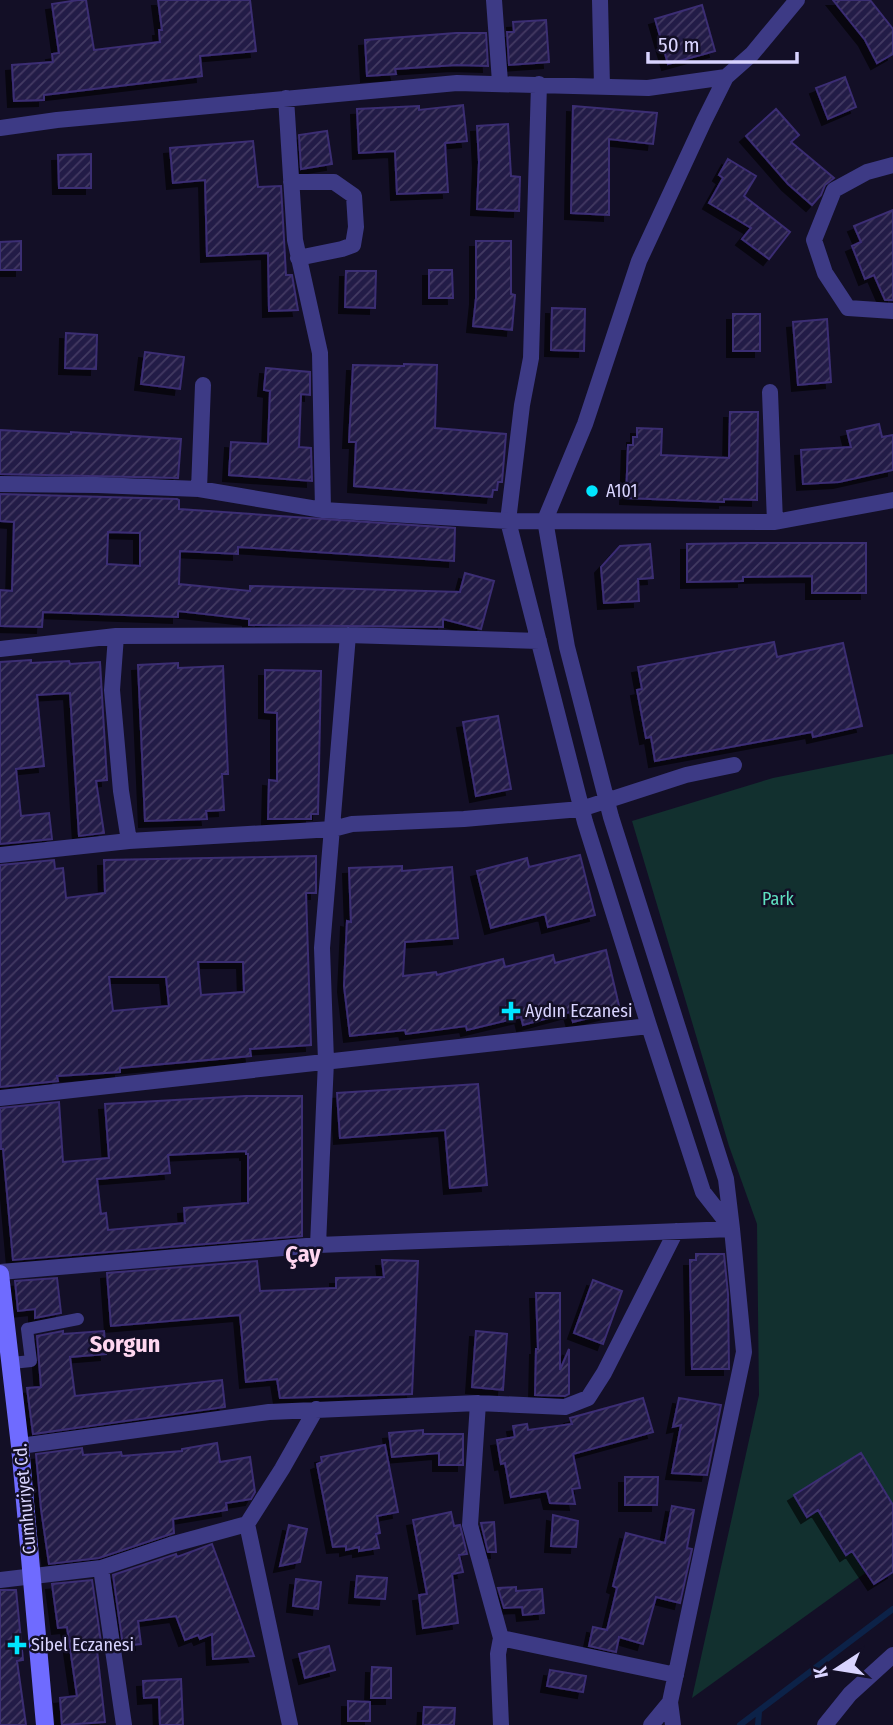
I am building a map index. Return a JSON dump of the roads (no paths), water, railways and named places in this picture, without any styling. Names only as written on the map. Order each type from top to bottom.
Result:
[{"type":"main road","name":"Cumhuriyet Cd.","points":[[0,1273],[6,1364],[20,1446],[45,1725]]},
{"type":"street","points":[[494,0],[500,82]]},
{"type":"street","points":[[600,0],[602,86]]},
{"type":"street","points":[[673,1725],[670,1702],[744,1352],[732,1229],[726,1179],[607,801],[567,647],[545,520],[585,424],[639,261],[726,78],[752,54],[797,0]]},
{"type":"street","points":[[0,128],[57,120],[457,83],[500,82],[648,88],[726,78]]},
{"type":"street","points":[[539,84],[531,358],[522,405],[508,521],[581,809],[649,1026],[702,1192],[732,1229]]},
{"type":"street","points":[[286,98],[295,240],[320,353],[323,510]]},
{"type":"street","points":[[893,164],[867,172],[834,190],[814,240],[825,273],[848,308],[893,311]]},
{"type":"street","points":[[291,182],[334,182],[354,196],[356,227],[353,245],[298,258]]},
{"type":"street","points":[[199,489],[203,385]]},
{"type":"street","points":[[770,392],[775,522]]},
{"type":"street","points":[[0,484],[199,489],[323,510],[508,521],[775,522],[893,500]]},
{"type":"street","points":[[0,649],[116,636],[348,635],[539,640]]},
{"type":"street","points":[[318,1245],[326,1061],[322,948],[348,635]]},
{"type":"street","points":[[116,636],[113,690],[121,791],[129,841]]},
{"type":"street","points":[[0,855],[129,841],[333,829],[352,824],[464,819],[581,809],[686,775],[734,765]]},
{"type":"street","points":[[0,1098],[649,1026]]},
{"type":"street","points":[[0,1273],[318,1245],[732,1229]]},
{"type":"street","points":[[20,1446],[269,1412],[478,1403],[565,1407],[588,1398],[604,1373],[676,1231]]},
{"type":"street","points":[[6,1364],[31,1361],[27,1329],[78,1319]]},
{"type":"street","points":[[478,1403],[470,1525],[501,1638],[498,1654],[501,1725]]},
{"type":"street","points":[[0,1580],[101,1568],[170,1545],[247,1524],[316,1409]]},
{"type":"street","points":[[247,1524],[290,1725]]},
{"type":"street","points":[[101,1568],[124,1725]]},
{"type":"street","points":[[501,1638],[676,1675]]},
{"type":"street","points":[[825,1725],[850,1693],[893,1655]]},
{"type":"street","points":[[651,1725],[670,1702]]},
{"type":"waterway","points":[[740,1725],[893,1609]]},
{"type":"waterway","points":[[758,1725],[759,1712]]},
{"type":"place","name":"A101","points":[[592,491]]},
{"type":"place","name":"Aydın Eczanesi","points":[[511,1011]]},
{"type":"place","name":"Sibel Eczanesi","points":[[17,1645]]},
{"type":"district","name":"Çay","points":[[303,1254]]},
{"type":"district","name":"Sorgun","points":[[125,1344]]},
{"type":"park label","name":"Park","points":[[778,899]]}]
